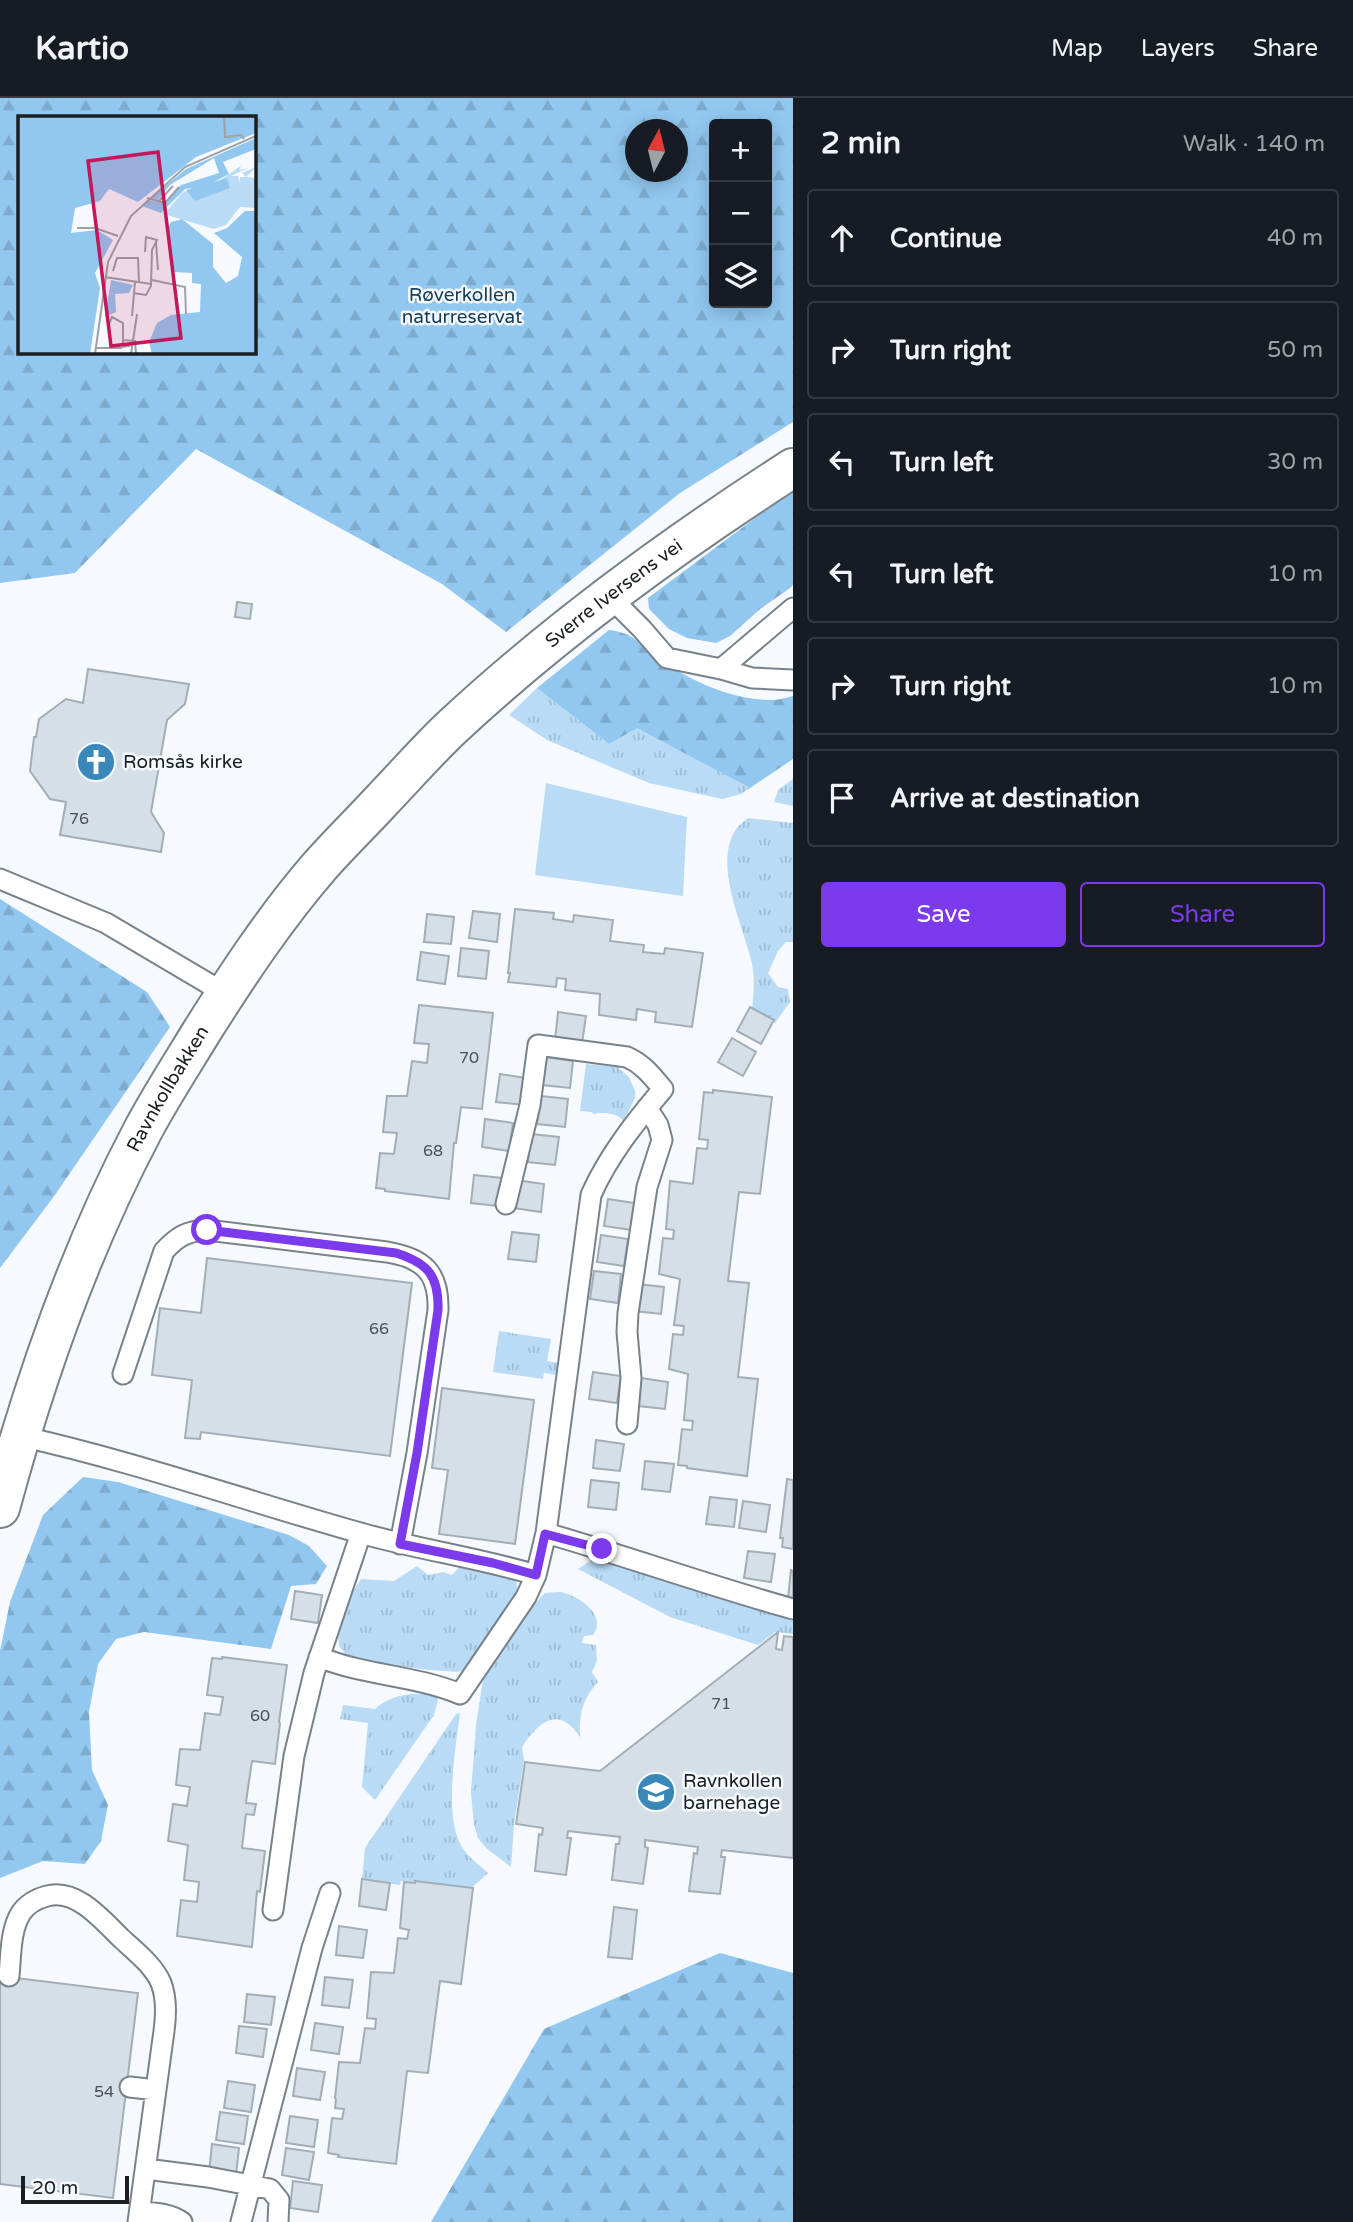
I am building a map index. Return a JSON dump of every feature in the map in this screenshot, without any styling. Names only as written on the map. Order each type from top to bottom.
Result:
[{"type":"street","name":"Sverre Iversens vei","points":[[446,733],[520,666],[610,597],[728,510],[793,468]]},
{"type":"street","name":"Ravnkollbakken","points":[[0,1508],[36,1386],[80,1266],[122,1171],[157,1106],[259,945],[320,866],[446,733]]},
{"type":"lane","points":[[610,597],[667,658],[720,668],[752,678],[793,680]]},
{"type":"lane","points":[[720,668],[793,608]]},
{"type":"lane","points":[[0,879],[106,923],[226,994]]},
{"type":"lane","points":[[319,1657],[357,1670],[420,1679],[460,1694],[527,1597],[536,1575],[545,1534],[588,1206],[603,1171],[663,1089],[637,1061],[617,1055],[538,1045],[530,1105],[506,1204]]},
{"type":"lane","points":[[627,1424],[631,1378],[628,1313],[648,1186],[662,1140],[658,1125],[647,1108]]},
{"type":"lane","points":[[123,1374],[164,1251],[185,1232],[207,1230],[387,1252],[419,1262],[434,1278],[438,1310],[417,1453],[400,1544]]},
{"type":"lane","points":[[20,1436],[99,1454],[400,1544],[482,1560],[536,1575]]},
{"type":"lane","points":[[273,1910],[294,1756],[319,1657],[361,1533]]},
{"type":"lane","points":[[545,1534],[602,1549],[727,1591],[793,1609]]},
{"type":"lane","points":[[241,2222],[312,1948],[330,1893]]},
{"type":"lane","points":[[9,1976],[19,1916],[26,1907],[53,1894],[72,1898],[85,1906],[142,1957],[161,1982],[166,2013],[139,2217],[167,2215],[182,2222]]},
{"type":"lane","points":[[130,2087],[156,2090]]},
{"type":"lane","points":[[146,2169],[270,2189],[277,2196],[278,2222]]},
{"type":"green space","name":"Røverkollen naturreservat","points":[[0,98],[793,98],[793,422],[680,493],[506,632],[442,584],[196,449],[75,573],[0,583]]},
{"type":"green space","points":[[793,493],[793,585],[790,588],[759,610],[730,636],[716,643],[687,638],[669,629],[649,609],[648,598]]},
{"type":"green space","points":[[609,630],[632,637],[671,667],[712,688],[756,699],[774,700],[793,696],[793,759],[750,788],[637,728],[609,744],[537,688]]},
{"type":"green space","points":[[537,688],[609,744],[637,727],[750,788],[741,794],[722,799],[649,783],[547,740],[509,715]]},
{"type":"green space","points":[[793,779],[793,806],[774,802],[778,790]]},
{"type":"green space","points":[[546,783],[687,817],[683,896],[535,875]]},
{"type":"green space","points":[[748,818],[793,823],[793,942],[786,942],[778,951],[768,973],[778,987],[788,989],[790,1002],[775,1023],[752,1009],[752,966],[728,876],[730,843],[736,829]]},
{"type":"green space","points":[[0,899],[147,992],[170,1027],[55,1195],[0,1268]]},
{"type":"green space","points":[[586,1064],[617,1067],[629,1077],[635,1098],[624,1121],[610,1114],[580,1111]]},
{"type":"green space","points":[[499,1331],[551,1339],[547,1361],[559,1363],[557,1375],[544,1373],[543,1379],[493,1372]]},
{"type":"green space","points":[[83,1477],[118,1482],[289,1535],[309,1546],[327,1566],[316,1584],[291,1586],[271,1649],[144,1632],[116,1639],[98,1664],[89,1712],[92,1770],[108,1805],[101,1841],[85,1864],[43,1861],[0,1878],[0,1651],[10,1602],[43,1515]]},
{"type":"green space","points":[[593,1559],[636,1570],[793,1621],[793,1634],[775,1632],[758,1645],[670,1617],[578,1569]]},
{"type":"green space","points":[[462,1564],[507,1576],[516,1582],[517,1586],[517,1594],[469,1667],[459,1672],[361,1661],[351,1657],[340,1647],[339,1631],[353,1591],[361,1579],[394,1581],[417,1566],[428,1575],[443,1572],[452,1575]]},
{"type":"green space","points":[[560,1592],[575,1597],[589,1607],[597,1620],[593,1635],[584,1636],[582,1643],[596,1645],[597,1661],[592,1672],[598,1682],[588,1695],[583,1708],[580,1737],[564,1721],[556,1719],[542,1725],[522,1747],[524,1760],[514,1824],[511,1867],[486,1848],[478,1838],[474,1825],[471,1793],[476,1725],[483,1679],[527,1612],[545,1593]]},
{"type":"green space","points":[[434,1693],[438,1700],[434,1715],[375,1800],[362,1787],[368,1723],[340,1719],[343,1705],[375,1709],[395,1697]]},
{"type":"green space","points":[[460,1713],[452,1783],[454,1821],[457,1837],[464,1850],[488,1873],[468,1891],[401,1881],[400,1885],[362,1880],[365,1848],[456,1714]]},
{"type":"green space","points":[[720,1953],[793,1973],[793,2222],[431,2222],[544,2029]]},
{"type":"building","points":[[237,602],[252,604],[250,619],[235,617]]},
{"type":"building","name":"Romsås kirke","points":[[88,669],[189,684],[185,704],[167,720],[151,812],[164,833],[161,852],[60,835],[66,802],[50,799],[30,771],[39,719],[66,699],[83,703]]},
{"type":"building","points":[[515,909],[554,913],[553,919],[573,922],[574,915],[613,920],[610,941],[644,945],[643,952],[664,954],[665,948],[703,953],[692,1027],[655,1022],[656,1012],[637,1009],[636,1020],[599,1015],[600,994],[565,990],[566,979],[557,978],[556,987],[508,982]]},
{"type":"building","points":[[473,911],[500,914],[497,942],[469,938]]},
{"type":"building","points":[[427,914],[454,917],[451,944],[424,942]]},
{"type":"building","points":[[461,948],[489,951],[486,979],[458,976]]},
{"type":"building","points":[[421,952],[449,956],[445,984],[417,980]]},
{"type":"building","points":[[419,1005],[493,1013],[482,1109],[461,1107],[454,1143],[449,1199],[376,1188],[380,1153],[394,1154],[397,1133],[383,1132],[387,1096],[407,1096],[412,1061],[427,1063],[429,1044],[414,1043]]},
{"type":"building","points":[[750,1007],[774,1020],[761,1044],[737,1031]]},
{"type":"building","points":[[558,1012],[586,1016],[582,1043],[555,1040]]},
{"type":"building","points":[[732,1038],[756,1052],[743,1076],[718,1062]]},
{"type":"building","points":[[546,1057],[573,1061],[570,1088],[542,1085]]},
{"type":"building","points":[[500,1074],[527,1078],[524,1105],[496,1102]]},
{"type":"building","points":[[713,1090],[772,1097],[760,1194],[739,1192],[728,1281],[749,1283],[738,1377],[758,1379],[747,1476],[678,1465],[682,1429],[692,1430],[693,1421],[684,1420],[688,1374],[669,1369],[673,1334],[683,1335],[684,1326],[674,1325],[680,1279],[659,1274],[663,1238],[673,1239],[674,1230],[666,1229],[670,1181],[693,1184],[697,1148],[707,1149],[708,1140],[699,1139],[704,1092],[713,1093]]},
{"type":"building","points":[[541,1096],[568,1099],[565,1127],[537,1124]]},
{"type":"building","points":[[485,1119],[513,1123],[509,1151],[482,1147]]},
{"type":"building","points":[[531,1134],[559,1137],[555,1165],[528,1162]]},
{"type":"building","points":[[474,1175],[502,1178],[498,1206],[471,1203]]},
{"type":"building","points":[[516,1180],[544,1184],[541,1212],[513,1208]]},
{"type":"building","points":[[608,1199],[635,1203],[632,1230],[604,1226]]},
{"type":"building","points":[[512,1232],[539,1235],[536,1262],[508,1259]]},
{"type":"building","points":[[601,1235],[628,1239],[624,1266],[597,1262]]},
{"type":"building","points":[[207,1258],[412,1283],[390,1456],[201,1432],[200,1439],[185,1438],[192,1380],[152,1375],[160,1308],[201,1313]]},
{"type":"building","points":[[594,1271],[621,1274],[618,1303],[590,1299]]},
{"type":"building","points":[[637,1284],[664,1287],[661,1314],[634,1311]]},
{"type":"building","points":[[593,1372],[621,1376],[617,1403],[589,1399]]},
{"type":"building","points":[[641,1378],[668,1382],[665,1409],[638,1406]]},
{"type":"building","points":[[442,1388],[534,1400],[515,1544],[439,1534],[448,1470],[432,1468]]},
{"type":"building","points":[[596,1440],[624,1444],[620,1471],[593,1468]]},
{"type":"building","points":[[645,1461],[674,1464],[670,1492],[642,1489]]},
{"type":"building","points":[[787,1479],[793,1480],[793,1549],[782,1547],[783,1538],[780,1538]]},
{"type":"building","points":[[591,1480],[619,1483],[616,1510],[588,1507]]},
{"type":"building","points":[[710,1497],[737,1500],[734,1527],[706,1524]]},
{"type":"building","points":[[743,1501],[770,1505],[766,1532],[739,1528]]},
{"type":"building","points":[[748,1551],[775,1554],[771,1582],[744,1578]]},
{"type":"building","points":[[791,1570],[793,1598],[788,1598]]},
{"type":"building","points":[[295,1591],[322,1595],[318,1623],[291,1619]]},
{"type":"building","points":[[778,1632],[776,1649],[782,1650],[784,1636],[793,1637],[793,1858],[722,1850],[721,1857],[725,1857],[720,1894],[689,1891],[694,1853],[697,1854],[698,1847],[645,1840],[645,1847],[648,1848],[643,1884],[612,1880],[616,1844],[619,1844],[620,1837],[568,1831],[567,1838],[571,1838],[566,1875],[535,1871],[539,1834],[542,1835],[543,1828],[516,1824],[525,1762],[600,1771]]},
{"type":"building","points":[[212,1658],[287,1665],[275,1764],[252,1761],[246,1803],[256,1804],[254,1815],[246,1814],[242,1848],[265,1851],[260,1892],[257,1891],[252,1947],[177,1936],[181,1900],[197,1902],[199,1882],[184,1880],[188,1845],[168,1841],[173,1804],[187,1806],[190,1787],[176,1785],[180,1749],[200,1750],[205,1713],[220,1715],[223,1697],[207,1695]]},
{"type":"building","points":[[362,1879],[390,1883],[386,1910],[359,1906]]},
{"type":"building","points":[[404,1882],[473,1888],[461,1984],[440,1981],[428,2073],[407,2071],[396,2164],[338,2157],[339,2155],[328,2153],[332,2118],[342,2119],[344,2109],[335,2108],[339,2062],[360,2063],[365,2028],[375,2029],[376,2019],[367,2018],[371,1972],[394,1973],[398,1938],[407,1939],[409,1930],[400,1928]]},
{"type":"building","points":[[614,1907],[637,1910],[632,1959],[608,1957]]},
{"type":"building","points":[[339,1926],[367,1930],[363,1958],[336,1955]]},
{"type":"building","points":[[0,1976],[138,1993],[113,2198],[0,2184]]},
{"type":"building","points":[[325,1977],[353,1980],[349,2008],[322,2005]]},
{"type":"building","points":[[247,1994],[275,1997],[271,2025],[244,2022]]},
{"type":"building","points":[[315,2023],[343,2027],[339,2054],[311,2050]]},
{"type":"building","points":[[239,2026],[267,2029],[263,2057],[236,2053]]},
{"type":"building","points":[[297,2068],[325,2072],[320,2100],[293,2096]]},
{"type":"building","points":[[228,2081],[255,2085],[251,2112],[224,2108]]},
{"type":"building","points":[[220,2112],[248,2116],[244,2144],[216,2140]]},
{"type":"building","points":[[290,2116],[318,2120],[314,2147],[286,2143]]},
{"type":"building","points":[[212,2144],[239,2148],[236,2175],[209,2172]]},
{"type":"building","points":[[286,2148],[314,2152],[309,2180],[282,2175]]},
{"type":"building","points":[[293,2181],[322,2185],[318,2212],[290,2208]]},
{"type":"place","name":"Romsås kirke","points":[[96,762]]},
{"type":"place","name":"Ravnkollen barnehage","points":[[656,1792]]},
{"type":"route","points":[[207,1230],[396,1253],[419,1262],[434,1278],[437,1285],[438,1310],[417,1453],[400,1544],[493,1563],[536,1575],[545,1534],[602,1549]]}]
